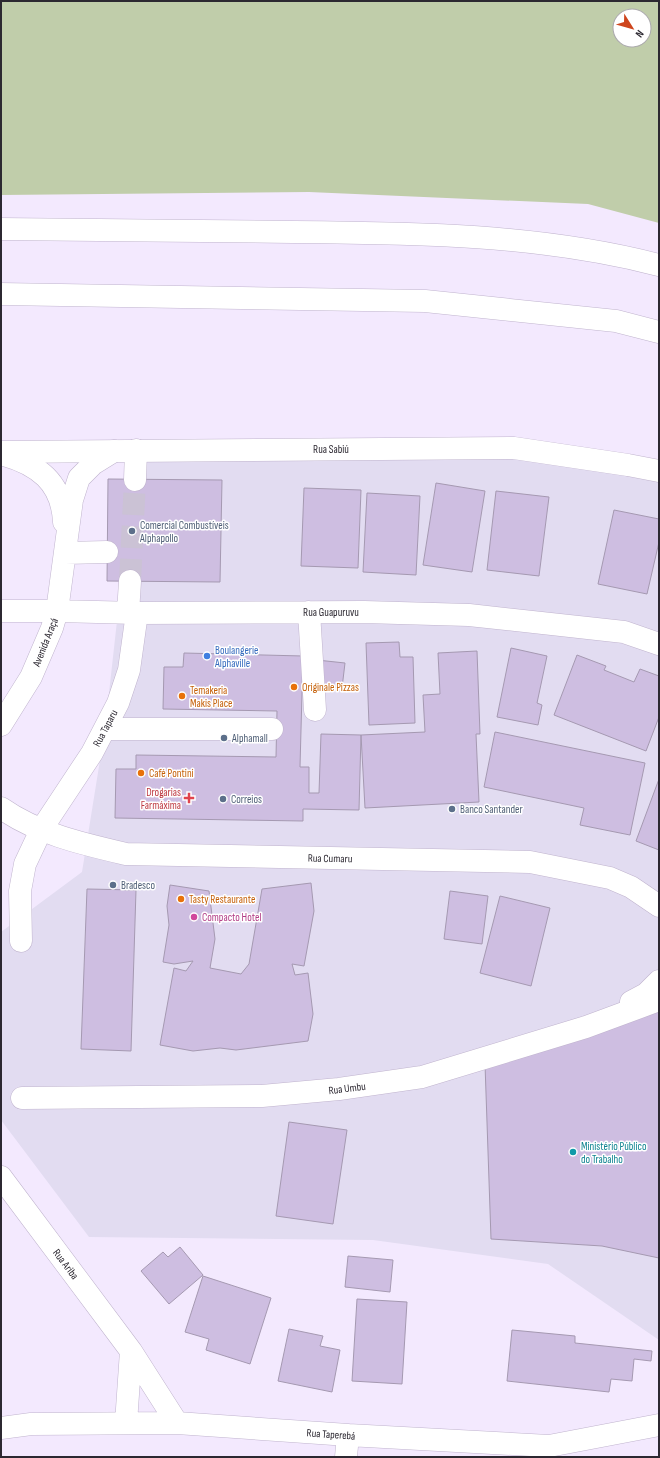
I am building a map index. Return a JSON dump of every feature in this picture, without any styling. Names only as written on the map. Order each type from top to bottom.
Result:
[{"type":"main road","points":[[1,229],[388,232],[525,241],[627,257],[659,265]]},
{"type":"main road","points":[[1,294],[425,301],[616,321],[659,332]]},
{"type":"main road","name":"Rua Sabiú","points":[[1,453],[136,450],[514,448],[659,471]]},
{"type":"main road","points":[[135,480],[136,450]]},
{"type":"main road","points":[[66,551],[72,500],[79,478],[93,464],[114,451]]},
{"type":"main road","points":[[1,453],[32,466],[45,475],[56,488],[63,510],[66,551]]},
{"type":"main road","points":[[66,551],[107,552]]},
{"type":"main road","name":"Avenida Araçá","points":[[1,726],[31,677],[52,628],[57,610],[66,551]]},
{"type":"main road","name":"Rua Taparu","points":[[21,941],[20,891],[25,864],[41,830],[92,752],[105,729],[118,703],[129,670],[133,613],[130,581]]},
{"type":"main road","name":"Rua Guapuruvu","points":[[1,611],[57,610],[133,613],[364,612],[469,615],[624,632],[659,644]]},
{"type":"main road","points":[[309,612],[315,710]]},
{"type":"main road","points":[[105,729],[272,729]]},
{"type":"main road","name":"Rua Cumaru","points":[[1,808],[41,830],[77,843],[126,854],[530,862],[610,878],[632,887],[659,906]]},
{"type":"main road","points":[[586,1027],[646,994],[659,981]]},
{"type":"main road","name":"Rua Umbu","points":[[22,1098],[262,1096],[339,1089],[422,1078],[586,1027],[659,1000]]},
{"type":"main road","name":"Rua Ariba","points":[[1,1176],[131,1351],[177,1423]]},
{"type":"main road","points":[[126,1423],[131,1351]]},
{"type":"main road","name":"Rua Taperebá","points":[[1,1428],[31,1424],[177,1423],[348,1451],[550,1452],[659,1426]]},
{"type":"shaded area","points":[[136,450],[573,457],[659,478],[659,1340],[548,1264],[373,1240],[89,1237],[1,1120],[1,932],[82,872],[105,729]]},
{"type":"green space","points":[[1,1],[659,1],[659,223],[588,204],[309,192],[1,195]]},
{"type":"building","points":[[108,479],[222,480],[220,582],[107,581]]},
{"type":"building","points":[[436,483],[485,491],[472,572],[423,565]]},
{"type":"building","points":[[304,488],[361,490],[358,568],[301,566]]},
{"type":"building","points":[[496,491],[549,497],[539,576],[487,570]]},
{"type":"building","points":[[367,493],[420,496],[416,575],[363,572]]},
{"type":"building","points":[[614,510],[659,519],[659,542],[647,594],[598,584]]},
{"type":"building","points":[[399,642],[400,657],[413,657],[415,723],[369,725],[366,643]]},
{"type":"building","points":[[511,648],[547,656],[537,703],[542,705],[538,725],[497,717]]},
{"type":"building","points":[[477,651],[480,734],[476,734],[479,802],[365,808],[361,735],[425,732],[423,695],[440,694],[438,653]]},
{"type":"building","points":[[184,653],[303,656],[300,767],[309,767],[309,793],[319,793],[321,734],[361,735],[359,810],[303,809],[303,821],[115,818],[116,769],[136,769],[136,755],[276,757],[277,711],[163,709],[164,667],[183,667]]},
{"type":"building","points":[[577,655],[606,666],[604,670],[634,682],[640,669],[659,676],[659,717],[646,751],[554,715]]},
{"type":"building","points":[[317,660],[345,663],[342,688],[314,685]]},
{"type":"building","points":[[495,732],[645,763],[630,835],[580,825],[584,808],[484,787]]},
{"type":"building","points":[[659,779],[659,850],[636,841]]},
{"type":"building","points":[[311,883],[314,911],[304,966],[292,964],[295,975],[308,973],[313,1014],[308,1041],[236,1050],[220,1048],[193,1051],[160,1045],[174,968],[186,971],[193,961],[174,964],[163,962],[169,925],[167,906],[170,885],[209,891],[215,939],[210,968],[241,974],[249,964],[262,889]]},
{"type":"building","points":[[87,889],[136,890],[131,1051],[81,1049]]},
{"type":"building","points":[[450,891],[488,896],[482,944],[444,939]]},
{"type":"building","points":[[500,896],[550,908],[531,986],[480,973]]},
{"type":"building","name":"Ministério Público do Trabalho","points":[[659,1003],[659,1258],[602,1246],[491,1239],[485,1064]]},
{"type":"building","points":[[289,1122],[347,1130],[333,1224],[276,1216]]},
{"type":"building","points":[[180,1247],[203,1275],[169,1304],[141,1271],[163,1252],[168,1257]]},
{"type":"building","points":[[348,1256],[393,1260],[390,1292],[345,1287]]},
{"type":"building","points":[[203,1276],[271,1298],[250,1364],[206,1350],[209,1339],[185,1332]]},
{"type":"building","points":[[357,1299],[407,1302],[402,1384],[352,1381]]},
{"type":"building","points":[[289,1329],[323,1336],[320,1346],[340,1350],[332,1392],[278,1381]]},
{"type":"building","points":[[512,1330],[575,1336],[575,1343],[652,1351],[651,1361],[634,1359],[632,1381],[611,1379],[609,1392],[507,1381]]},
{"type":"tunnel","points":[[130,581],[135,480]]},
{"type":"place","name":"Comercial Combustíveis Alphapollo","points":[[132,531]]},
{"type":"place","name":"Boulangerie Alphaville","points":[[207,656]]},
{"type":"place","name":"Originale Pizzas","points":[[294,687]]},
{"type":"place","name":"Temakeria Makis Place","points":[[182,696]]},
{"type":"place","name":"Alphamall","points":[[224,738]]},
{"type":"place","name":"Café Pontini","points":[[141,773]]},
{"type":"place","name":"Drogarias Farmáxima","points":[[189,798]]},
{"type":"place","name":"Correios","points":[[223,799]]},
{"type":"place","name":"Banco Santander","points":[[452,809]]},
{"type":"place","name":"Bradesco","points":[[113,885]]},
{"type":"place","name":"Tasty Restaurante","points":[[181,899]]},
{"type":"place","name":"Compacto Hotel","points":[[194,917]]},
{"type":"place","name":"Ministério Público do Trabalho","points":[[573,1152]]}]
